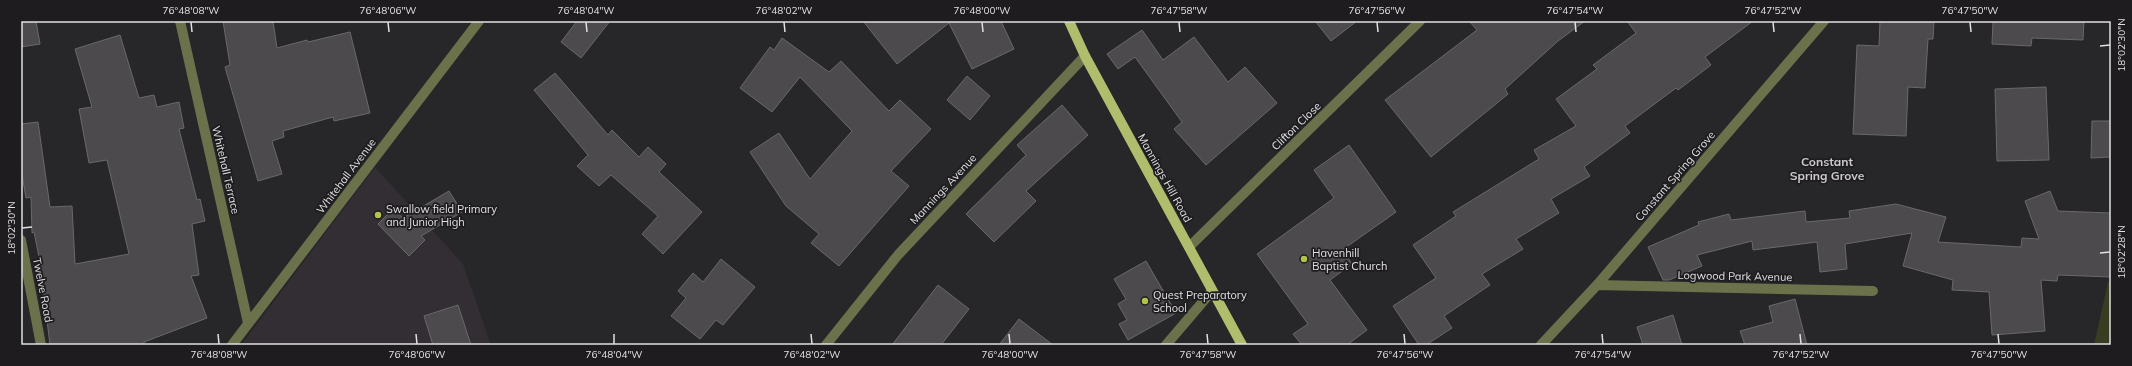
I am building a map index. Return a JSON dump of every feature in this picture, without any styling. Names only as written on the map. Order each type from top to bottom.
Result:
[{"type":"main road","name":"Mannings Hill Road","points":[[1069,21],[1085,56],[1242,345]]},
{"type":"street","name":"Whitehall Terrace","points":[[180,21],[248,323]]},
{"type":"street","name":"Whitehall Avenue","points":[[232,345],[479,21]]},
{"type":"street","name":"Clifton Close","points":[[1189,247],[1420,21]]},
{"type":"street","name":"Constant Spring Grove","points":[[1541,345],[1597,285],[1824,21]]},
{"type":"street","name":"Mannings Avenue","points":[[826,345],[898,255],[1085,56]]},
{"type":"street","name":"Twelve Road","points":[[21,240],[41,345]]},
{"type":"street","name":"Logwood Park Avenue","points":[[1597,285],[1873,291]]},
{"type":"street","points":[[1166,345],[1212,291]]},
{"type":"shaded area","name":"Swallow field Primary and Junior High","points":[[375,167],[463,264],[491,345],[241,345]]},
{"type":"green space","points":[[2108,282],[2111,282],[2111,345],[2094,345]]},
{"type":"building","points":[[21,21],[36,21],[40,44],[21,47]]},
{"type":"building","points":[[223,21],[273,21],[277,48],[307,40],[308,42],[350,32],[370,113],[334,121],[333,117],[283,131],[284,137],[272,141],[282,174],[258,181],[225,67],[230,65]]},
{"type":"building","points":[[577,21],[610,21],[581,58],[561,42]]},
{"type":"building","points":[[863,21],[1001,21],[1014,49],[972,69],[949,23],[897,64]]},
{"type":"building","points":[[1315,21],[1357,21],[1331,41]]},
{"type":"building","points":[[1469,21],[1585,21],[1558,41],[1505,89],[1508,94],[1431,157],[1385,100],[1477,30]]},
{"type":"building","points":[[1627,21],[1753,21],[1705,57],[1711,65],[1678,90],[1676,88],[1625,126],[1630,133],[1584,167],[1590,176],[1551,199],[1559,213],[1516,239],[1523,249],[1482,274],[1490,285],[1444,316],[1452,328],[1426,345],[1419,345],[1393,306],[1436,278],[1413,245],[1456,216],[1453,212],[1539,159],[1534,150],[1576,126],[1556,99],[1597,69],[1593,65],[1636,33]]},
{"type":"building","points":[[1880,21],[1934,21],[1933,39],[1928,39],[1925,88],[1908,87],[1906,136],[1853,134],[1857,45],[1879,46]]},
{"type":"building","points":[[1993,21],[2084,21],[2083,40],[2032,38],[2031,46],[1992,44]]},
{"type":"building","points":[[1142,30],[1163,60],[1194,37],[1228,82],[1245,67],[1277,103],[1206,165],[1174,129],[1182,122],[1135,57],[1118,69],[1107,54]]},
{"type":"building","points":[[120,35],[139,98],[154,95],[157,107],[179,102],[184,128],[179,129],[197,200],[200,199],[205,221],[192,224],[199,275],[191,276],[207,318],[144,342],[144,345],[50,345],[40,262],[34,232],[32,233],[31,197],[26,198],[21,169],[21,124],[38,122],[50,207],[72,206],[75,264],[129,254],[107,160],[89,163],[79,109],[92,107],[75,49]]},
{"type":"building","points":[[782,38],[829,72],[841,61],[889,111],[900,100],[931,129],[891,171],[909,186],[839,266],[811,243],[819,234],[786,206],[750,152],[779,133],[810,179],[852,131],[800,77],[772,112],[740,88],[770,47],[774,50]]},
{"type":"building","points":[[555,73],[608,135],[612,130],[639,157],[648,147],[666,164],[659,172],[702,212],[663,254],[642,234],[658,216],[611,175],[599,186],[577,166],[588,155],[534,90]]},
{"type":"building","points":[[967,76],[990,96],[970,120],[947,100]]},
{"type":"building","points":[[2046,87],[2049,160],[1997,161],[1995,89]]},
{"type":"building","points":[[1062,105],[1088,135],[1026,191],[1036,201],[994,242],[966,214],[1026,155],[1017,145]]},
{"type":"building","points":[[2092,121],[2111,121],[2111,157],[2091,158]]},
{"type":"building","points":[[1349,145],[1396,212],[1342,250],[1352,264],[1330,280],[1367,330],[1347,345],[1302,345],[1293,334],[1308,324],[1257,254],[1334,198],[1314,170]]},
{"type":"building","points":[[449,191],[462,212],[421,236],[425,240],[409,256],[378,224],[393,209],[403,218]]},
{"type":"building","points":[[2050,191],[2058,211],[2111,213],[2111,277],[2058,275],[2057,281],[2041,280],[2045,331],[1992,335],[1989,292],[1952,290],[1953,280],[1903,266],[1912,233],[1845,244],[1847,269],[1820,272],[1817,242],[1753,250],[1752,241],[1697,255],[1702,266],[1669,280],[1663,280],[1648,247],[1699,225],[1698,222],[1729,214],[1731,220],[1805,211],[1806,222],[1850,218],[1849,211],[1896,204],[1946,217],[1938,242],[2021,247],[2022,238],[2039,239],[2025,201]]},
{"type":"building","points":[[721,259],[755,287],[723,325],[716,320],[700,339],[671,316],[686,298],[678,291],[693,273],[703,282]]},
{"type":"building","name":"Quest Preparatory School","points":[[1146,261],[1176,313],[1128,340],[1119,324],[1127,320],[1118,304],[1126,299],[1114,279]]},
{"type":"building","points":[[938,285],[969,309],[941,345],[892,345]]},
{"type":"building","points":[[1795,299],[1807,345],[1745,345],[1740,331],[1773,322],[1769,306]]},
{"type":"building","points":[[458,305],[471,345],[433,345],[424,316]]},
{"type":"building","points":[[1673,315],[1682,345],[1643,345],[1637,327]]},
{"type":"building","points":[[1019,319],[1053,345],[999,345]]},
{"type":"place","name":"Swallow field Primary and Junior High","points":[[378,215]]},
{"type":"place","name":"Havenhill Baptist Church","points":[[1304,259]]},
{"type":"place","name":"Quest Preparatory School","points":[[1145,301]]},
{"type":"district","name":"Constant Spring Grove","points":[[1827,168]]}]
